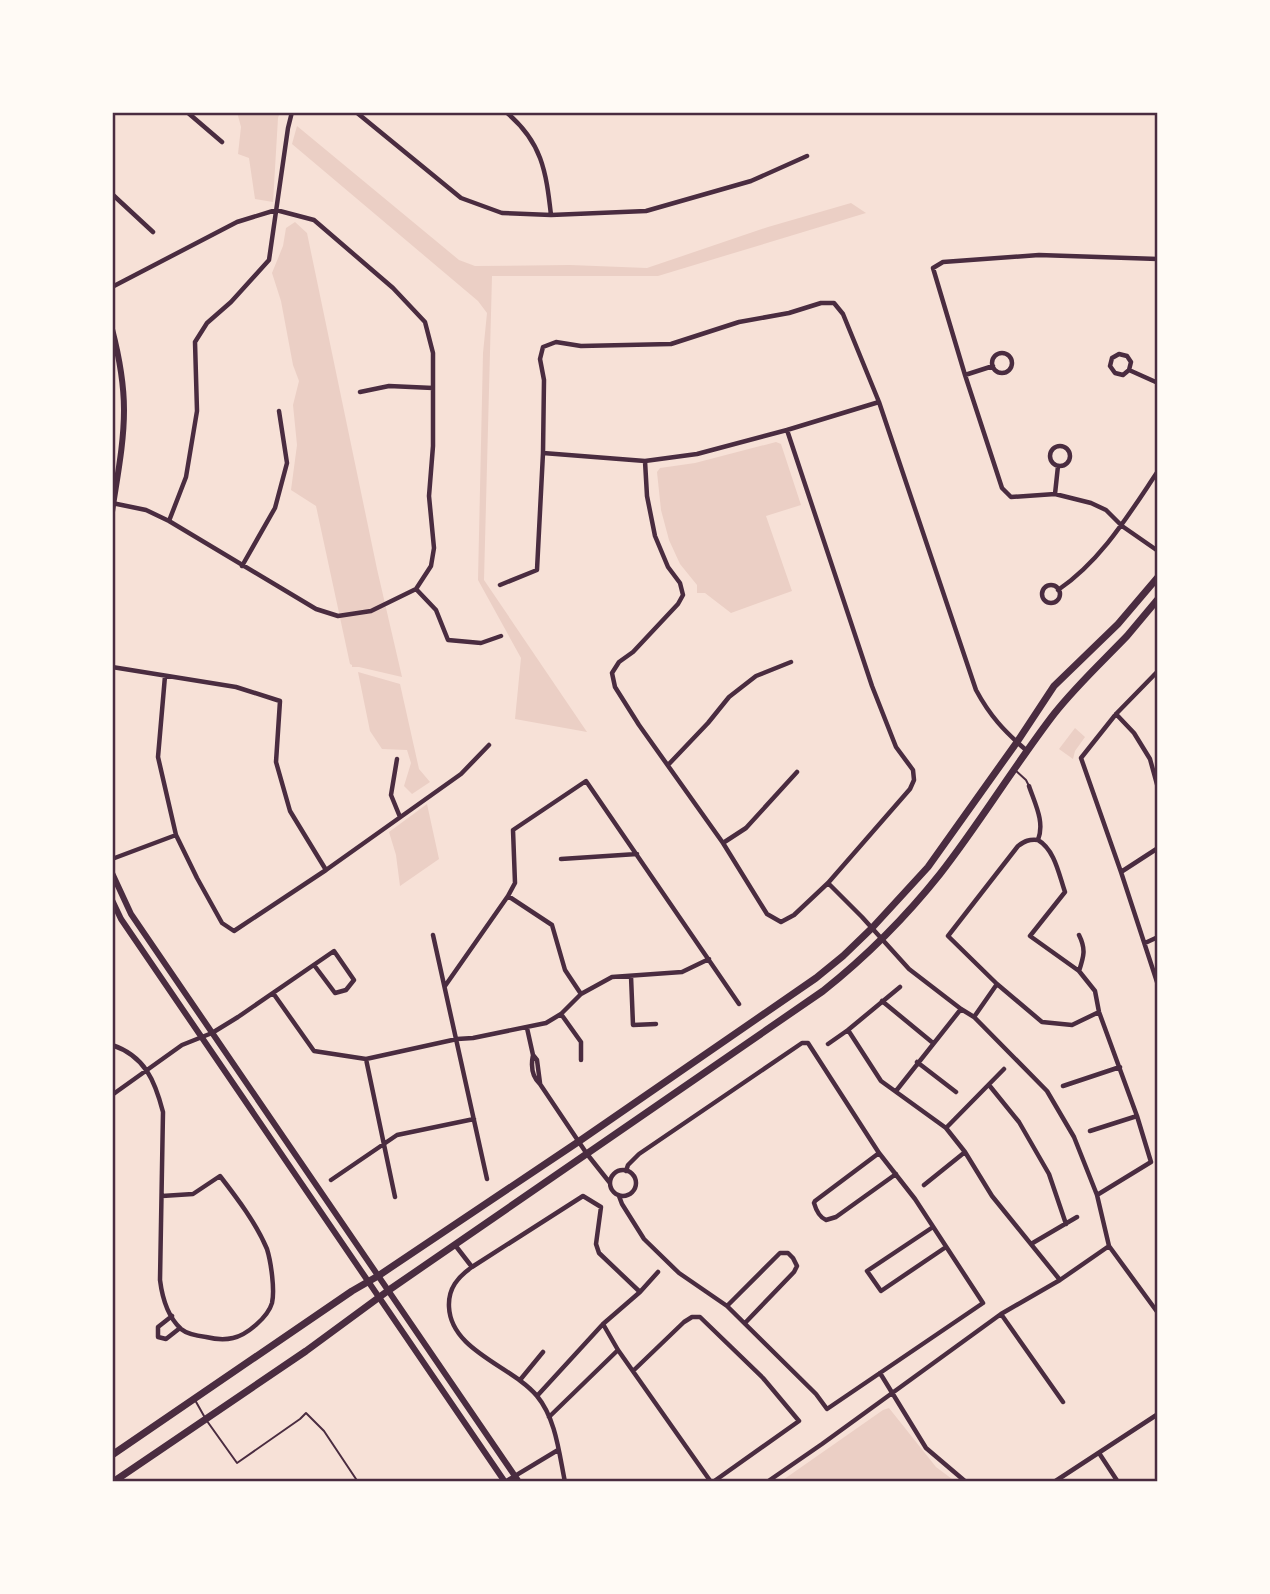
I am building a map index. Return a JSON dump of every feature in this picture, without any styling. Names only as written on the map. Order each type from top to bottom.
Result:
[{"type":"main road","points":[[112,329],[122,373],[124,410],[124,429],[112,512]]},
{"type":"main road","points":[[112,1455],[578,1142],[844,956],[928,867],[1054,686],[1118,624],[1158,577]]},
{"type":"main road","points":[[113,1482],[306,1351],[388,1290],[823,991],[849,970],[883,939],[939,875],[1056,711],[1158,599]]},
{"type":"main road","points":[[112,873],[131,914],[517,1479]]},
{"type":"main road","points":[[112,900],[121,919],[200,1037],[505,1482]]},
{"type":"street","points":[[187,112],[222,142]]},
{"type":"street","points":[[169,522],[186,477],[197,411],[195,342],[207,323],[231,302],[268,260],[292,112]]},
{"type":"street","points":[[356,112],[461,198],[502,213],[551,215],[646,211],[751,181],[807,156]]},
{"type":"street","points":[[506,112],[517,121],[534,143],[546,176],[551,215]]},
{"type":"street","points":[[112,194],[153,232]]},
{"type":"street","points":[[112,287],[237,222],[276,210],[314,220],[393,288],[425,322],[433,353],[433,446],[429,496],[434,548],[430,566],[416,589],[372,611],[338,616],[316,609],[200,539],[146,510],[113,504]]},
{"type":"street","points":[[1158,259],[1039,255],[943,262],[933,268],[1002,488],[1011,496],[1055,494],[1091,503],[1106,510],[1122,526],[1158,551]]},
{"type":"street","points":[[500,585],[537,570],[543,453],[544,380],[540,359],[543,347],[556,342],[581,346],[671,344],[739,322],[789,313],[821,303],[834,303],[843,314],[879,401],[976,690],[987,710],[1007,734],[1026,750]]},
{"type":"street","points":[[998,354],[1005,354],[1011,360],[1009,370],[1003,373],[993,366],[993,359],[998,354]]},
{"type":"street","points":[[1119,354],[1127,355],[1131,362],[1129,370],[1122,374],[1115,373],[1110,366],[1112,358],[1119,354]]},
{"type":"street","points":[[965,375],[993,366]]},
{"type":"street","points":[[1129,370],[1158,383]]},
{"type":"street","points":[[360,392],[389,386],[433,388]]},
{"type":"street","points":[[543,453],[645,461],[697,454],[787,430],[879,401]]},
{"type":"street","points":[[242,566],[275,508],[287,463],[279,411]]},
{"type":"street","points":[[645,461],[647,496],[655,536],[668,567],[680,583],[683,595],[678,604],[619,662],[612,673],[615,687],[723,843],[767,914],[781,922],[794,915],[828,883],[910,789],[914,780],[913,770],[897,747],[872,686],[787,430]]},
{"type":"street","points":[[1062,446],[1068,450],[1070,457],[1065,465],[1058,466],[1050,461],[1050,453],[1055,447],[1062,446]]},
{"type":"street","points":[[1055,494],[1058,466]]},
{"type":"street","points":[[1058,590],[1097,556],[1122,526],[1158,471]]},
{"type":"street","points":[[1052,585],[1058,590],[1059,597],[1054,602],[1046,601],[1042,597],[1046,586],[1052,585]]},
{"type":"street","points":[[416,589],[436,610],[448,640],[481,643],[501,636]]},
{"type":"street","points":[[668,765],[708,723],[729,696],[756,676],[790,662]]},
{"type":"street","points":[[112,667],[236,687],[280,701],[276,762],[290,811],[326,870]]},
{"type":"street","points":[[1158,671],[1116,714],[1081,758],[1158,985]]},
{"type":"street","points":[[165,676],[158,757],[176,835],[222,923],[234,931],[326,870],[461,774],[489,745]]},
{"type":"street","points":[[1116,714],[1134,733],[1150,759],[1158,788]]},
{"type":"street","points":[[397,759],[391,795],[400,817]]},
{"type":"street","points":[[723,843],[746,828],[797,772]]},
{"type":"street","points":[[444,986],[508,897],[515,883],[513,830],[586,780],[740,1004]]},
{"type":"street","points":[[1029,786],[1041,825],[1038,840]]},
{"type":"street","points":[[112,859],[176,835]]},
{"type":"street","points":[[1097,1195],[1151,1162],[1099,1012],[1095,991],[1079,971],[1030,936],[1065,892],[1048,848],[1038,840],[1024,841],[948,936],[997,984],[1042,1022],[1072,1026],[1099,1012]]},
{"type":"street","points":[[1121,872],[1158,849]]},
{"type":"street","points":[[561,859],[638,854]]},
{"type":"street","points":[[828,883],[909,969],[974,1017],[1047,1091],[1074,1138],[1097,1195],[1109,1246],[1158,1313]]},
{"type":"street","points":[[508,897],[552,925],[565,970],[581,995]]},
{"type":"street","points":[[433,935],[487,1179]]},
{"type":"street","points":[[1079,935],[1084,946],[1079,971]]},
{"type":"street","points":[[1145,943],[1158,937]]},
{"type":"street","points":[[112,1095],[182,1045],[212,1033],[334,951],[354,980],[346,990],[335,993],[314,965]]},
{"type":"street","points":[[274,993],[314,1051],[366,1059],[546,1023],[561,1014],[581,995],[612,977],[682,972],[709,959]]},
{"type":"street","points":[[631,976],[632,1025],[656,1024]]},
{"type":"street","points":[[974,1017],[997,984]]},
{"type":"street","points":[[828,1044],[900,987]]},
{"type":"street","points":[[882,1001],[933,1042]]},
{"type":"street","points":[[895,1091],[961,1009]]},
{"type":"street","points":[[561,1014],[581,1042],[581,1060]]},
{"type":"street","points":[[527,1028],[533,1055],[534,1079],[610,1183],[613,1191],[620,1196],[622,1204],[644,1239],[679,1273],[727,1306],[816,1394],[827,1409],[983,1303],[933,1227],[879,1153],[808,1043],[802,1043],[639,1154],[626,1171]]},
{"type":"street","points":[[848,1030],[881,1081],[946,1128],[965,1152],[992,1196],[1060,1280]]},
{"type":"street","points":[[112,1045],[134,1057],[148,1070],[163,1112],[160,1279],[163,1298],[180,1328],[191,1334],[218,1339],[234,1338],[268,1314],[273,1301],[268,1252],[261,1238],[220,1176],[193,1194],[162,1196]]},
{"type":"street","points":[[366,1059],[395,1197]]},
{"type":"street","points":[[917,1062],[956,1092]]},
{"type":"street","points":[[1063,1086],[1120,1067]]},
{"type":"street","points":[[946,1128],[1004,1069]]},
{"type":"street","points":[[989,1085],[1019,1122],[1049,1174],[1066,1224]]},
{"type":"street","points":[[1090,1131],[1137,1116]]},
{"type":"street","points":[[331,1180],[397,1135],[474,1119]]},
{"type":"street","points":[[924,1185],[965,1152]]},
{"type":"street","points":[[879,1153],[815,1200],[816,1210],[822,1218],[826,1220],[836,1217],[896,1174]]},
{"type":"street","points":[[610,1183],[617,1172],[626,1171],[634,1175],[636,1187],[631,1194],[620,1196]]},
{"type":"street","points":[[565,1482],[550,1417],[537,1396],[520,1380],[472,1346],[453,1324],[449,1303],[454,1285],[460,1276],[472,1267],[583,1196],[601,1208],[596,1244],[599,1253],[640,1292]]},
{"type":"street","points":[[1031,1244],[1077,1217]]},
{"type":"street","points":[[933,1227],[867,1271],[881,1291],[946,1247]]},
{"type":"street","points":[[456,1245],[472,1267]]},
{"type":"street","points":[[767,1482],[1001,1314],[1060,1280],[1109,1246]]},
{"type":"street","points":[[727,1306],[780,1253],[788,1253],[797,1266],[794,1272],[744,1323]]},
{"type":"street","points":[[537,1396],[603,1324],[640,1292],[658,1272]]},
{"type":"street","points":[[1001,1314],[1063,1402]]},
{"type":"street","points":[[172,1316],[158,1327],[158,1337],[166,1339],[180,1328]]},
{"type":"street","points":[[603,1324],[632,1371],[712,1482],[799,1421],[763,1378],[701,1317],[692,1317],[684,1322],[632,1371]]},
{"type":"street","points":[[550,1417],[618,1350]]},
{"type":"street","points":[[520,1380],[543,1352]]},
{"type":"street","points":[[880,1373],[926,1448],[966,1482]]},
{"type":"street","points":[[1054,1482],[1158,1414]]},
{"type":"street","points":[[505,1482],[517,1479],[558,1450]]},
{"type":"street","points":[[1099,1453],[1118,1482]]},
{"type":"lane","points":[[1015,769],[1029,786]]},
{"type":"lane","points":[[194,1399],[237,1463],[306,1413],[324,1432],[358,1482]]},
{"type":"shaded area","points":[[237,112],[280,112],[273,202],[255,199],[249,158],[238,154],[241,127]]},
{"type":"shaded area","points":[[297,126],[459,260],[475,266],[570,265],[647,268],[768,227],[851,203],[866,213],[658,276],[492,276],[484,580],[587,732],[515,719],[521,658],[478,580],[483,353],[487,313],[478,301],[292,144]]},
{"type":"shaded area","points":[[295,222],[307,233],[402,677],[352,667],[350,664],[316,506],[291,490],[297,445],[293,405],[299,381],[272,273],[283,246],[286,228]]},
{"type":"shaded area","points":[[776,442],[781,444],[801,505],[766,516],[792,591],[731,613],[705,593],[697,593],[697,585],[680,564],[669,540],[661,510],[657,472],[660,468],[695,463]]},
{"type":"shaded area","points":[[358,672],[400,684],[419,769],[430,782],[412,794],[404,786],[411,763],[407,750],[382,749],[370,731]]},
{"type":"shaded area","points":[[1075,728],[1085,737],[1073,759],[1059,749]]},
{"type":"shaded area","points":[[427,804],[439,859],[400,886],[396,855],[389,832]]},
{"type":"shaded area","points":[[889,1408],[936,1467],[956,1482],[780,1482],[883,1410]]}]
